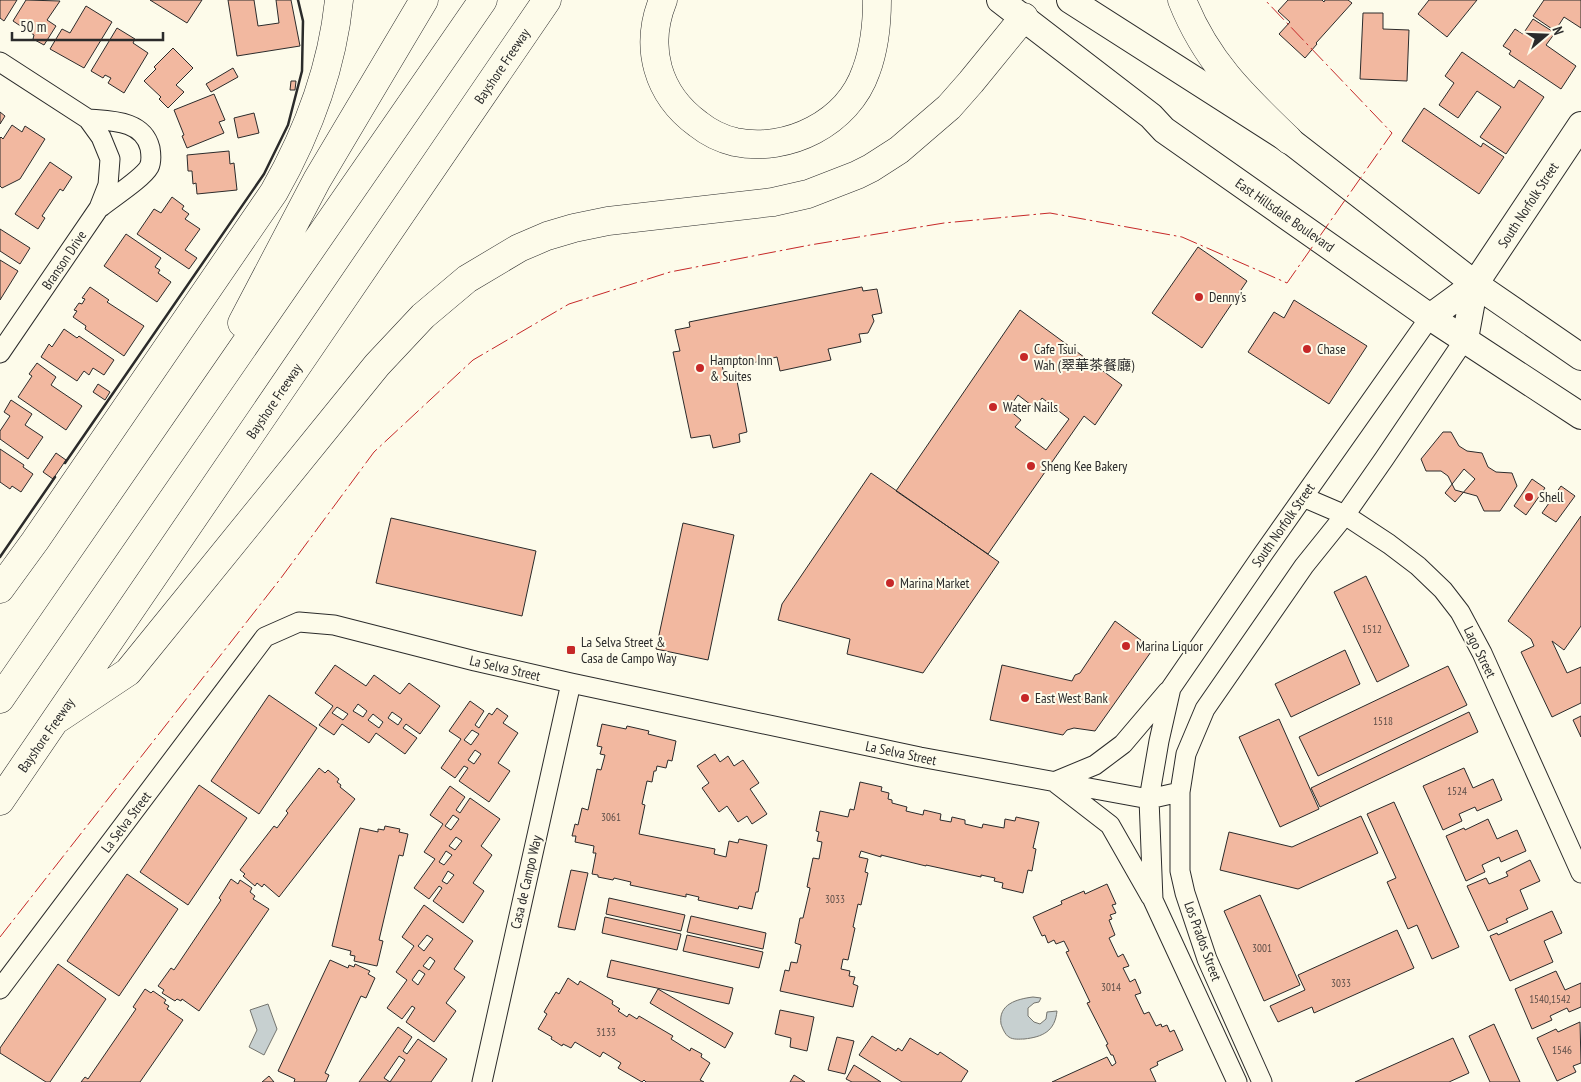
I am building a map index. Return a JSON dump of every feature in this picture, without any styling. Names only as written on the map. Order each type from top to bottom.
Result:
[{"type":"highway","points":[[0,589],[41,533],[274,192],[302,139],[323,82],[337,24],[339,0]]},
{"type":"highway","points":[[191,421],[316,180],[424,0]]},
{"type":"highway","points":[[0,698],[483,0]]},
{"type":"highway","name":"Bayshore Freeway","points":[[0,801],[547,0]]},
{"type":"highway","points":[[663,0],[654,35],[656,63],[665,90],[684,114],[707,131],[734,142],[762,144],[787,141],[812,132],[834,118],[853,96],[866,73],[874,48],[877,0]]},
{"type":"highway","points":[[1182,0],[1189,18],[1204,45],[1224,74],[1246,99],[1289,140]]},
{"type":"highway","points":[[56,720],[128,672],[377,366],[423,316],[467,279],[519,248],[547,236],[574,228],[608,221],[773,202],[808,194],[857,175],[899,150],[948,107],[971,82],[1030,9]]},
{"type":"main road","name":"East Hillsdale Boulevard","points":[[1000,0],[1030,9],[1164,130],[1430,317],[1581,416]]},
{"type":"main road","points":[[1070,0],[1289,140],[1475,284],[1581,357]]},
{"type":"main road","name":"South Norfolk Street","points":[[1430,317],[1475,284],[1581,125]]},
{"type":"main road","name":"South Norfolk Street","points":[[1465,339],[1475,284]]},
{"type":"street","points":[[0,62],[88,119],[132,125],[141,131],[148,142],[152,155],[149,167],[142,175],[99,208]]},
{"type":"street","name":"Branson Drive","points":[[0,353],[99,208],[108,185],[110,159],[101,137],[88,119]]},
{"type":"street","name":"South Norfolk Street","points":[[1150,799],[1159,740],[1171,688],[1430,317]]},
{"type":"street","name":"South Norfolk Street","points":[[1180,792],[1186,754],[1205,709],[1304,566],[1345,515],[1384,460],[1465,339]]},
{"type":"street","name":"Lago Street","points":[[1303,497],[1345,515],[1389,544],[1418,566],[1443,590],[1460,612],[1482,653],[1581,873]]},
{"type":"street","name":"La Selva Street","points":[[0,989],[265,637],[299,622],[334,625],[571,683],[910,755],[1150,799],[1180,792]]},
{"type":"street","name":"Casa de Campo Way","points":[[482,1082],[571,683]]},
{"type":"street","points":[[1153,900],[1110,825],[1054,782],[1095,765],[1123,744],[1171,688]]},
{"type":"street","name":"Los Prados Street","points":[[1180,792],[1180,871],[1185,893],[1207,959],[1262,1082]]},
{"type":"street","name":"Los Prados Street","points":[[1150,799],[1153,900],[1237,1082]]},
{"type":"shaded area","points":[[1033,997],[1041,998],[1039,1002],[1034,1003],[1028,1008],[1028,1016],[1034,1022],[1040,1024],[1046,1019],[1047,1012],[1057,1011],[1054,1024],[1047,1032],[1037,1037],[1011,1038],[1005,1033],[1001,1024],[1002,1012],[1015,1001]]},
{"type":"shaded area","points":[[268,1004],[277,1029],[264,1055],[249,1047],[257,1030],[250,1010]]},
{"type":"building","points":[[0,0],[17,0],[4,21],[0,18]]},
{"type":"building","points":[[26,0],[60,1],[47,20],[56,26],[44,45],[33,39],[34,35],[13,21]]},
{"type":"building","points":[[150,0],[202,0],[187,23]]},
{"type":"building","points":[[228,0],[254,0],[258,26],[279,23],[276,0],[291,0],[300,46],[237,56]]},
{"type":"building","points":[[1288,0],[1322,0],[1324,2],[1325,0],[1348,0],[1352,3],[1305,58],[1279,34],[1290,22],[1278,11]]},
{"type":"building","points":[[1429,0],[1477,0],[1447,37],[1418,14]]},
{"type":"building","points":[[1544,0],[1581,0],[1581,28],[1564,17],[1555,31],[1533,16]]},
{"type":"building","points":[[86,6],[112,22],[84,68],[50,49],[62,29],[70,33]]},
{"type":"building","points":[[1363,13],[1383,13],[1383,29],[1409,30],[1407,81],[1360,79]]},
{"type":"building","points":[[1533,19],[1555,33],[1546,45],[1576,66],[1561,89],[1509,54],[1511,51],[1503,46],[1515,29],[1523,34]]},
{"type":"building","points":[[117,28],[135,39],[133,43],[148,53],[124,93],[108,83],[111,78],[105,75],[103,78],[91,71]]},
{"type":"building","points":[[173,48],[193,68],[176,85],[184,92],[168,108],[159,99],[161,97],[144,81],[156,69],[154,67]]},
{"type":"building","points":[[1462,52],[1514,88],[1519,80],[1544,97],[1506,154],[1480,137],[1501,107],[1477,91],[1458,118],[1439,105],[1454,83],[1445,76]]},
{"type":"building","points":[[233,68],[238,77],[211,92],[206,84]]},
{"type":"building","points":[[291,81],[296,81],[295,90],[290,90]]},
{"type":"building","points":[[214,94],[225,120],[219,122],[224,133],[187,148],[174,110]]},
{"type":"building","points":[[1424,108],[1481,147],[1483,143],[1504,157],[1479,194],[1402,141]]},
{"type":"building","points":[[0,112],[5,116],[0,124]]},
{"type":"building","points":[[254,113],[259,133],[238,138],[234,118]]},
{"type":"building","points":[[12,125],[22,132],[25,126],[45,139],[20,179],[2,188],[0,186],[0,138],[3,139]]},
{"type":"building","points":[[229,151],[230,164],[234,163],[237,190],[197,194],[196,183],[193,184],[192,171],[188,171],[187,155]]},
{"type":"building","points":[[50,162],[72,177],[63,191],[60,189],[42,216],[45,218],[38,229],[15,214]]},
{"type":"building","points":[[172,197],[184,206],[182,209],[189,214],[185,219],[200,229],[185,250],[197,258],[189,269],[137,234],[154,209],[161,213]]},
{"type":"building","points":[[0,229],[30,248],[20,264],[0,251]]},
{"type":"building","points":[[126,234],[161,258],[155,267],[160,270],[158,273],[171,282],[157,302],[104,266]]},
{"type":"building","name":"Denny's","points":[[1198,247],[1247,281],[1202,348],[1152,313]]},
{"type":"building","points":[[0,260],[18,271],[0,300]]},
{"type":"building","points":[[90,287],[109,300],[107,302],[144,326],[124,356],[85,329],[86,326],[73,317],[77,311],[74,310],[79,303],[82,304],[85,299],[82,298]]},
{"type":"building","name":"Hampton Inn & Suites","points":[[862,287],[863,291],[877,289],[882,313],[872,315],[874,321],[868,333],[859,334],[861,342],[828,349],[831,360],[780,371],[777,357],[744,365],[743,360],[722,365],[725,378],[736,376],[747,432],[739,434],[740,442],[713,448],[710,435],[691,438],[673,352],[680,351],[675,330],[690,327],[689,322]]},
{"type":"building","name":"Chase","points":[[1294,300],[1367,346],[1329,404],[1248,352],[1274,312],[1284,318]]},
{"type":"building","points":[[1020,310],[1122,385],[1095,425],[1084,416],[988,554],[896,491]],"holes":[[[1018,395],[1035,408],[1042,398],[1069,419],[1046,450],[1015,427],[1021,420],[1008,409]]]},
{"type":"building","points":[[64,329],[77,338],[79,336],[114,360],[104,375],[93,368],[89,375],[84,371],[77,381],[41,357],[49,344],[52,347]]},
{"type":"building","points":[[37,363],[56,377],[51,385],[82,406],[66,430],[18,397],[32,376],[29,374]]},
{"type":"building","points":[[98,384],[110,392],[105,400],[93,392]]},
{"type":"building","points":[[11,400],[32,414],[25,425],[43,437],[28,459],[0,439],[0,431],[10,416],[4,412]]},
{"type":"building","points":[[1443,432],[1451,432],[1459,446],[1467,451],[1482,453],[1488,467],[1496,472],[1512,473],[1517,486],[1500,511],[1484,511],[1477,496],[1455,490],[1448,476],[1441,471],[1426,471],[1421,459]]},
{"type":"building","points":[[0,449],[24,465],[23,467],[33,474],[21,492],[12,486],[10,489],[0,482]]},
{"type":"building","points":[[56,453],[66,460],[53,479],[43,472]]},
{"type":"building","points":[[1464,469],[1475,479],[1455,502],[1445,493]]},
{"type":"building","name":"Marina Market","points":[[871,473],[999,562],[923,673],[847,654],[850,639],[778,620],[782,604]]},
{"type":"building","name":"Shell","points":[[1532,479],[1545,488],[1526,515],[1514,506]]},
{"type":"building","points":[[1561,486],[1575,496],[1556,522],[1542,513]]},
{"type":"building","points":[[1581,516],[1581,626],[1564,650],[1552,641],[1567,673],[1581,667],[1581,703],[1552,717],[1521,652],[1534,646],[1531,639],[1508,621]]},
{"type":"building","points":[[391,518],[536,551],[522,616],[376,583]]},
{"type":"building","points":[[683,523],[734,535],[708,660],[656,649]]},
{"type":"building","points":[[1366,576],[1409,666],[1377,682],[1334,592]]},
{"type":"building","points":[[1115,621],[1153,649],[1095,731],[1074,728],[1067,730],[1063,735],[990,720],[1002,665],[1072,681],[1075,675],[1080,673]]},
{"type":"building","points":[[1345,650],[1360,684],[1291,717],[1275,684]]},
{"type":"building","points":[[335,665],[366,686],[374,675],[400,694],[409,683],[440,706],[420,734],[406,724],[403,728],[417,738],[405,754],[376,733],[369,743],[342,724],[334,735],[319,725],[333,706],[315,693]],"holes":[[[358,704],[367,711],[363,717],[353,711]],[[337,707],[348,714],[343,720],[332,713]],[[392,712],[402,719],[398,725],[388,718]],[[373,714],[383,722],[379,728],[368,720]]]},
{"type":"building","points":[[1448,666],[1467,705],[1318,776],[1299,737]]},
{"type":"building","points":[[269,695],[317,728],[259,814],[211,781]]},
{"type":"building","points":[[470,701],[484,711],[475,725],[479,728],[489,713],[492,715],[497,708],[508,716],[503,723],[518,733],[498,763],[510,771],[489,802],[459,781],[468,768],[464,766],[455,778],[441,768],[461,739],[449,731]],"holes":[[[472,730],[479,734],[471,745],[464,740]],[[475,750],[481,754],[474,764],[468,760]]]},
{"type":"building","points":[[1469,712],[1478,732],[1320,807],[1311,788]]},
{"type":"building","points":[[1581,716],[1581,737],[1573,720]]},
{"type":"building","points":[[1279,719],[1319,809],[1280,827],[1239,737]]},
{"type":"building","points":[[602,724],[626,729],[627,726],[649,731],[648,734],[676,741],[672,761],[668,760],[666,768],[657,766],[652,782],[647,781],[642,804],[645,805],[639,834],[715,849],[714,854],[726,857],[729,841],[738,843],[739,839],[767,845],[758,892],[756,892],[752,909],[739,906],[738,909],[698,900],[699,897],[686,894],[686,897],[630,885],[631,882],[598,877],[598,875],[592,874],[596,853],[593,853],[594,846],[575,842],[576,836],[572,836],[575,824],[578,825],[582,808],[588,810],[597,769],[601,770],[605,755],[600,754],[602,747],[597,746]]},
{"type":"building","points":[[715,754],[720,762],[728,756],[734,766],[743,760],[759,783],[750,789],[767,814],[752,824],[747,816],[738,822],[727,806],[719,812],[702,788],[709,783],[697,766]]},
{"type":"building","points":[[319,768],[325,773],[328,770],[339,779],[337,782],[341,785],[340,787],[355,799],[279,897],[264,884],[262,887],[257,883],[255,886],[243,876],[245,874],[240,870],[274,826],[277,828],[288,813],[286,811]]},
{"type":"building","points":[[1464,768],[1473,788],[1493,779],[1502,800],[1477,811],[1475,807],[1459,814],[1462,821],[1443,830],[1423,786]]},
{"type":"building","points":[[860,782],[882,787],[881,791],[889,793],[888,799],[892,800],[892,803],[907,807],[906,811],[923,815],[924,810],[941,814],[940,820],[951,822],[952,817],[965,820],[965,824],[982,828],[983,824],[1004,828],[1005,819],[1015,821],[1016,817],[1039,822],[1033,848],[1036,849],[1032,871],[1028,870],[1023,893],[1002,888],[1003,883],[994,881],[995,878],[926,866],[881,855],[881,857],[861,851],[859,857],[868,859],[865,872],[868,873],[861,905],[858,904],[848,960],[843,959],[841,969],[850,971],[849,976],[855,977],[853,984],[858,986],[853,1007],[780,991],[785,970],[789,971],[791,962],[797,963],[801,945],[795,943],[800,918],[803,918],[810,888],[807,887],[813,858],[819,859],[822,842],[817,841],[819,832],[816,831],[820,811],[848,817],[850,809],[854,810]]},
{"type":"building","points":[[199,785],[247,818],[188,905],[140,872]]},
{"type":"building","points":[[450,786],[465,797],[456,810],[460,813],[470,798],[500,819],[481,846],[492,855],[473,883],[484,891],[463,923],[433,901],[442,888],[439,886],[429,899],[414,888],[435,859],[424,852],[443,824],[430,815]],"holes":[[[453,815],[459,819],[451,830],[445,826]],[[456,837],[462,841],[455,850],[449,846]],[[446,851],[452,855],[444,865],[439,862]],[[448,871],[454,875],[447,884],[442,881]]]},
{"type":"building","points":[[1394,802],[1459,947],[1432,959],[1417,925],[1408,929],[1387,882],[1396,878],[1367,814]]},
{"type":"building","points":[[1361,816],[1378,853],[1298,889],[1220,870],[1229,832],[1292,847]]},
{"type":"building","points":[[1488,819],[1497,839],[1517,830],[1526,851],[1501,862],[1499,857],[1482,865],[1485,872],[1466,881],[1446,836],[1464,828],[1465,830]]},
{"type":"building","points":[[385,826],[400,829],[399,832],[408,834],[403,856],[399,855],[379,940],[383,941],[377,966],[354,961],[355,956],[350,955],[351,951],[332,946],[360,828],[378,832],[378,829],[384,830]]},
{"type":"building","points":[[1530,860],[1540,881],[1520,890],[1528,909],[1506,919],[1508,922],[1488,931],[1467,886],[1486,878],[1489,884],[1508,876],[1506,872]]},
{"type":"building","points":[[571,870],[588,873],[575,930],[558,927]]},
{"type":"building","points":[[127,874],[178,909],[119,996],[67,961]]},
{"type":"building","points":[[231,879],[238,884],[240,880],[252,888],[250,892],[255,896],[253,899],[269,909],[199,1011],[182,999],[181,1001],[177,999],[175,1001],[162,993],[164,990],[158,986],[171,968],[174,970],[221,900],[219,898]]},
{"type":"building","points":[[1107,884],[1116,904],[1112,905],[1116,913],[1110,915],[1112,919],[1109,920],[1115,935],[1109,938],[1118,957],[1123,954],[1129,966],[1123,968],[1130,982],[1135,979],[1141,993],[1135,995],[1144,1014],[1149,1012],[1156,1026],[1161,1024],[1162,1027],[1167,1025],[1170,1032],[1174,1030],[1183,1050],[1157,1062],[1158,1065],[1150,1069],[1156,1082],[1052,1082],[1107,1057],[1112,1066],[1116,1063],[1087,1003],[1090,1002],[1066,952],[1069,951],[1064,941],[1056,944],[1054,940],[1048,943],[1045,935],[1042,936],[1033,917],[1062,904],[1061,901],[1084,891],[1085,894]]},
{"type":"building","points":[[1260,895],[1300,985],[1264,1001],[1224,911]]},
{"type":"building","points":[[609,898],[685,915],[681,931],[606,914]]},
{"type":"building","points":[[424,905],[473,941],[454,969],[465,977],[446,1003],[456,1011],[434,1042],[406,1022],[415,1008],[412,1006],[402,1019],[387,1008],[407,980],[396,972],[414,946],[402,937]],"holes":[[[427,935],[433,939],[424,951],[418,946]],[[430,957],[435,961],[429,970],[423,966]],[[419,970],[425,974],[418,985],[412,980]]]},
{"type":"building","points":[[1552,911],[1562,933],[1544,941],[1553,962],[1510,981],[1490,936],[1497,933],[1498,935]]},
{"type":"building","points":[[691,916],[766,933],[763,949],[687,932]]},
{"type":"building","points":[[605,917],[681,934],[677,950],[602,933]]},
{"type":"building","points":[[1397,930],[1414,968],[1314,1013],[1312,1007],[1278,1022],[1270,1006],[1305,990],[1298,975]]},
{"type":"building","points":[[687,935],[763,952],[759,968],[683,951]]},
{"type":"building","points":[[330,960],[348,968],[349,965],[354,967],[355,964],[370,971],[368,974],[375,978],[366,998],[361,996],[325,1073],[329,1075],[326,1082],[294,1082],[295,1079],[278,1071]]},
{"type":"building","points":[[611,960],[733,988],[729,1004],[607,977]]},
{"type":"building","points":[[58,964],[106,999],[50,1082],[46,1082],[0,1053],[0,1048]]},
{"type":"building","points":[[1556,971],[1565,990],[1581,983],[1581,1007],[1569,1012],[1567,1008],[1550,1016],[1552,1020],[1532,1029],[1515,989]]},
{"type":"building","points":[[568,978],[578,985],[580,981],[613,1001],[612,1004],[620,1009],[618,1011],[627,1017],[629,1014],[637,1019],[639,1016],[673,1036],[671,1039],[690,1051],[691,1048],[702,1054],[701,1057],[710,1063],[700,1080],[704,1082],[646,1082],[644,1080],[642,1082],[618,1068],[621,1063],[603,1052],[600,1057],[575,1042],[571,1048],[563,1044],[562,1046],[551,1039],[552,1037],[538,1029],[547,1014],[544,1012],[556,992],[559,994]]},
{"type":"building","points":[[145,989],[151,993],[153,991],[166,1000],[164,1003],[169,1006],[167,1009],[183,1020],[140,1082],[81,1082],[85,1077],[88,1079],[136,1009],[133,1007]]},
{"type":"building","points":[[658,989],[733,1033],[725,1048],[650,1003]]},
{"type":"building","points":[[780,1010],[814,1017],[807,1051],[790,1047],[791,1038],[775,1034]]},
{"type":"building","points":[[1580,1022],[1581,1063],[1573,1066],[1576,1072],[1557,1081],[1537,1038],[1556,1029],[1558,1032]]},
{"type":"building","points":[[1494,1024],[1520,1082],[1490,1082],[1469,1036]]},
{"type":"building","points":[[398,1027],[412,1037],[403,1051],[407,1054],[418,1039],[447,1059],[431,1082],[359,1082]],"holes":[[[399,1056],[405,1060],[390,1082],[384,1078]]]},
{"type":"building","points":[[872,1036],[896,1051],[898,1048],[902,1051],[910,1038],[938,1055],[940,1052],[968,1071],[961,1082],[902,1082],[859,1055]]},
{"type":"building","points":[[837,1037],[854,1041],[845,1074],[828,1070]]},
{"type":"building","points":[[1453,1038],[1469,1073],[1449,1082],[1355,1082]]},
{"type":"building","points":[[854,1065],[881,1082],[852,1082],[846,1079]]},
{"type":"building","points":[[794,1075],[805,1082],[790,1082]]},
{"type":"building","points":[[269,1076],[274,1082],[262,1082]]},
{"type":"wall","points":[[65,463],[264,174],[288,125],[302,71],[303,21],[298,0]]},
{"type":"wall","points":[[0,557],[55,477]]},
{"type":"power","points":[[0,937],[281,578],[374,452],[473,360],[569,304],[670,272],[810,245],[944,223],[1050,213],[1182,237],[1287,283],[1392,133],[1265,0]]},
{"type":"place","name":"Denny's","points":[[1199,297]]},
{"type":"place","name":"Chase","points":[[1307,349]]},
{"type":"place","name":"Cafe Tsui Wah (翠華茶餐廳)","points":[[1024,357]]},
{"type":"place","name":"Hampton Inn & Suites","points":[[700,368]]},
{"type":"place","name":"Water Nails","points":[[993,407]]},
{"type":"place","name":"Sheng Kee Bakery","points":[[1031,466]]},
{"type":"place","name":"Shell","points":[[1529,497]]},
{"type":"place","name":"Marina Market","points":[[890,583]]},
{"type":"place","name":"Marina Liquor","points":[[1126,646]]},
{"type":"place","name":"La Selva Street & Casa de Campo Way","points":[[571,650]]},
{"type":"place","name":"East West Bank","points":[[1025,698]]}]
